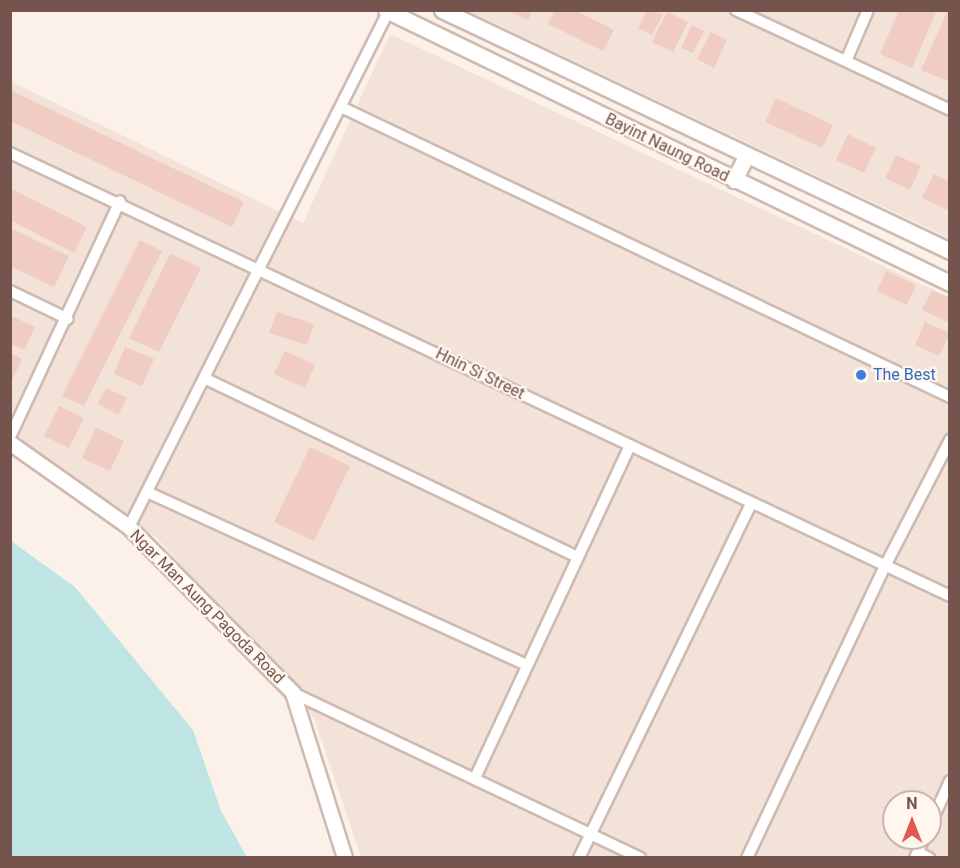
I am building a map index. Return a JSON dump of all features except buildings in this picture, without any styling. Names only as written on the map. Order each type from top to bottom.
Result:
[{"type":"main road","name":"Bayint Naung Road","points":[[442,10],[950,251]]},
{"type":"main road","name":"Bayint Naung Road","points":[[388,11],[734,180],[950,282]]},
{"type":"main road","points":[[734,180],[747,155]]},
{"type":"street","points":[[736,10],[950,110]]},
{"type":"street","points":[[846,61],[868,10]]},
{"type":"street","points":[[129,528],[206,379],[258,267],[388,11]]},
{"type":"street","points":[[341,107],[950,397]]},
{"type":"street","name":"Hnin Si Street","points":[[10,153],[120,201],[630,446],[950,596]]},
{"type":"street","points":[[10,437],[68,319],[120,201]]},
{"type":"street","points":[[10,291],[68,319]]},
{"type":"street","points":[[206,379],[578,557]]},
{"type":"street","points":[[747,858],[885,566],[950,440]]},
{"type":"street","name":"Ngar Man Aung Pagoda Road","points":[[10,442],[129,528],[293,693],[345,858]]},
{"type":"street","points":[[475,778],[526,664],[630,446]]},
{"type":"street","points":[[147,492],[526,664]]},
{"type":"street","points":[[579,858],[751,502]]},
{"type":"street","points":[[293,693],[640,858]]},
{"type":"street","points":[[942,799],[950,781]]},
{"type":"street","points":[[916,855],[929,858]]},
{"type":"shaded area","points":[[468,11],[949,11],[949,238]]},
{"type":"shaded area","points":[[390,34],[949,297],[949,857],[361,857],[314,718],[157,538],[11,435],[10,81],[303,223]]},
{"type":"water","points":[[11,541],[75,587],[193,730],[221,811],[247,857],[11,857]]},
{"type":"place","name":"The Best","points":[[861,375]]}]
